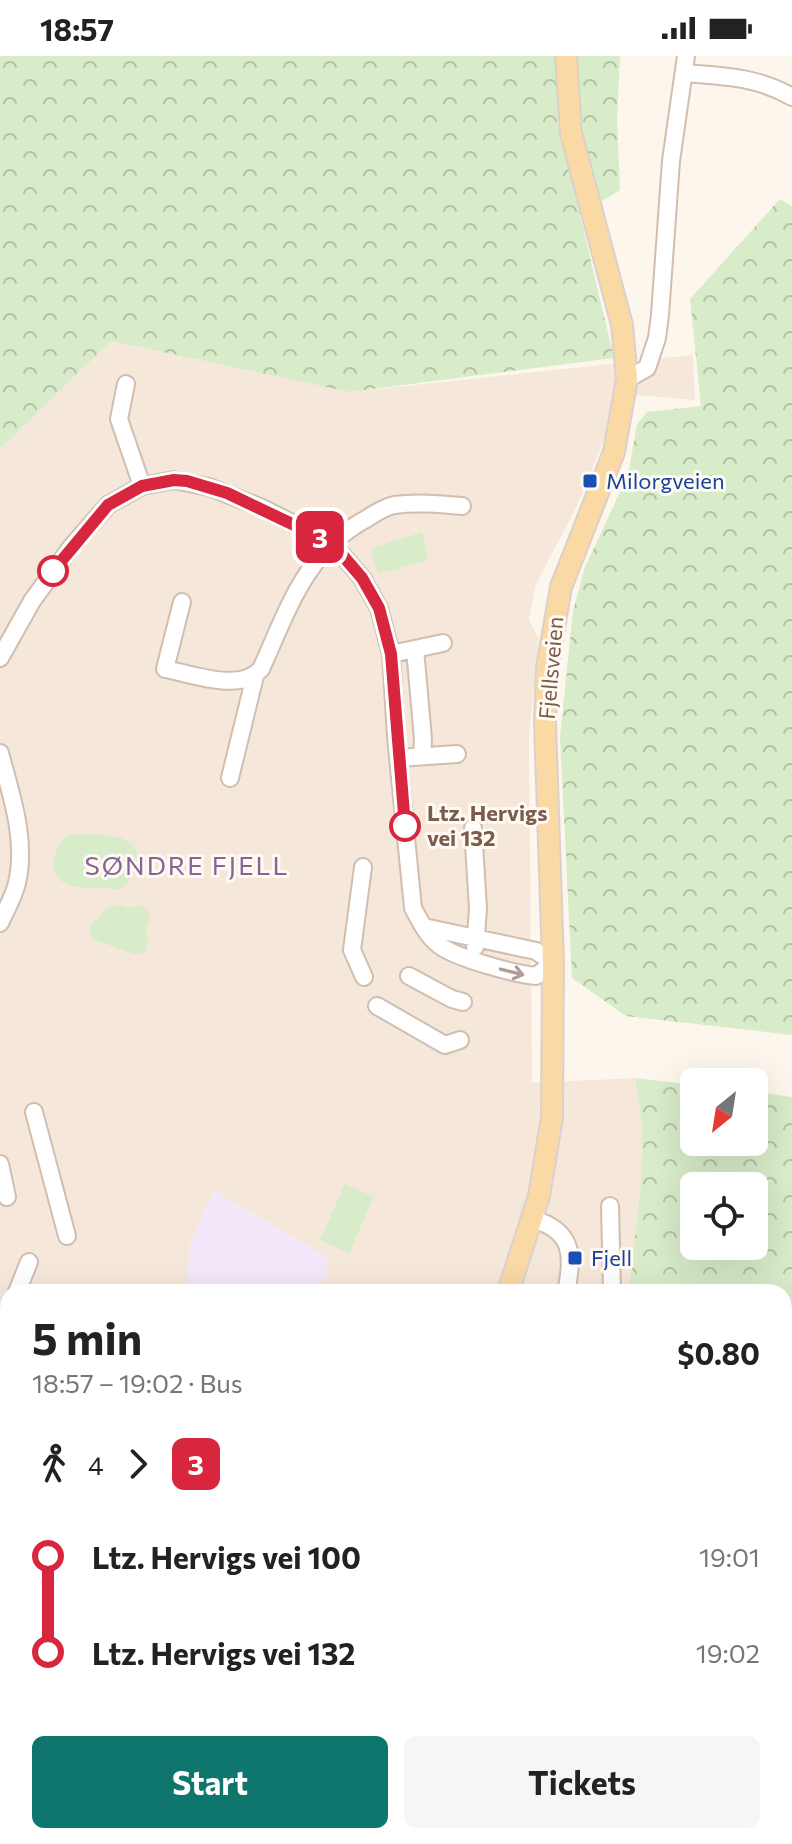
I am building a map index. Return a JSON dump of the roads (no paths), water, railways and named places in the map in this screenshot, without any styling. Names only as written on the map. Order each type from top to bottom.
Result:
[{"type":"main road","name":"Fjellsveien","points":[[511,1284],[544,1171],[552,1117],[553,963],[545,722],[547,668],[561,587],[614,452],[627,379],[622,325],[571,133],[566,56]]},
{"type":"street","points":[[627,379],[647,368],[657,338],[671,161],[686,64],[774,86],[792,97]]},
{"type":"street","points":[[126,384],[119,419],[142,486]]},
{"type":"street","points":[[0,658],[32,601],[72,546],[108,505],[142,486],[174,480],[209,487],[260,507],[332,543],[362,578],[379,608],[391,654],[413,908],[424,927],[440,945],[476,961],[518,975],[536,976],[553,963],[536,951],[424,927]]},
{"type":"street","points":[[230,778],[255,676],[311,565],[332,543],[390,506],[422,503],[462,506]]},
{"type":"street","points":[[182,602],[165,669],[231,681],[255,676]]},
{"type":"street","points":[[391,654],[443,643]]},
{"type":"street","points":[[415,649],[422,756]]},
{"type":"street","points":[[0,753],[21,851],[17,885],[0,923]]},
{"type":"street","points":[[398,758],[457,754]]},
{"type":"street","points":[[473,828],[478,909],[476,961]]},
{"type":"street","points":[[363,867],[352,950],[364,977]]},
{"type":"street","points":[[409,976],[463,1002]]},
{"type":"street","points":[[377,1006],[445,1045],[460,1040]]},
{"type":"street","points":[[34,1112],[67,1236]]},
{"type":"street","points":[[0,1164],[7,1197]]},
{"type":"street","points":[[610,1206],[612,1284]]},
{"type":"street","points":[[532,1219],[551,1224],[566,1240],[571,1258],[567,1284]]},
{"type":"street","points":[[20,1284],[29,1262]]},
{"type":"place","name":"Milorgveien","points":[[590,481]]},
{"type":"place","name":"Ltz. Hervigs vei 132","points":[[405,826]]},
{"type":"place","name":"Fjell","points":[[575,1258]]},
{"type":"district","name":"SØNDRE FJELL","points":[[187,866]]}]
